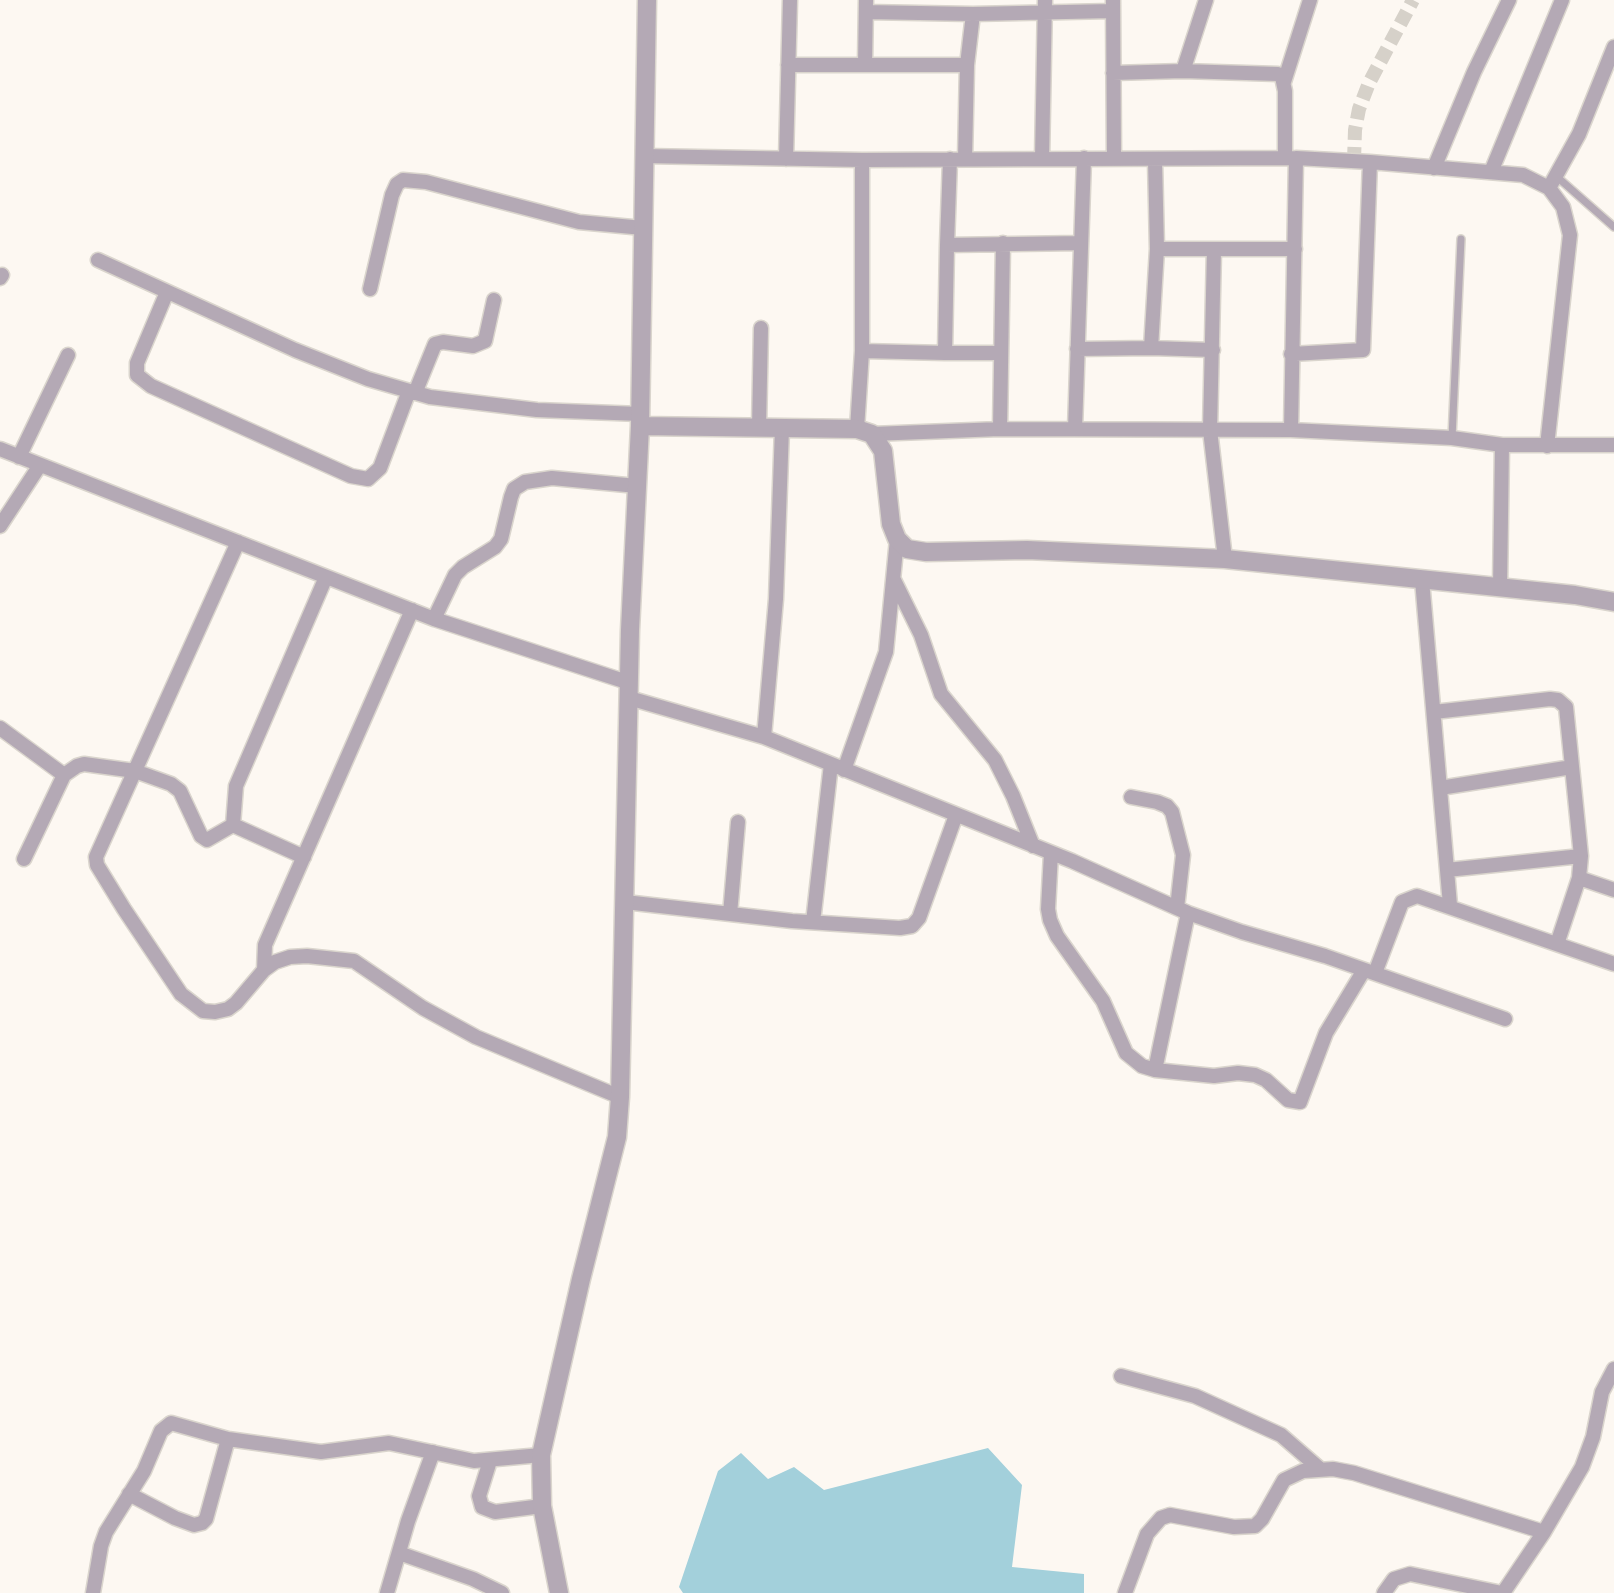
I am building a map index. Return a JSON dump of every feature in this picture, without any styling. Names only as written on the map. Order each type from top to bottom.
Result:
[{"type":"street","points":[[559,1593],[542,1506],[541,1455],[617,1137],[620,1097],[640,420],[647,0]]},
{"type":"street","points":[[786,159],[790,0]]},
{"type":"street","points":[[1183,71],[1206,0]]},
{"type":"street","points":[[1284,82],[1310,0]]},
{"type":"street","points":[[1434,168],[1474,72],[1509,0]]},
{"type":"street","points":[[1491,172],[1562,0]]},
{"type":"street","points":[[865,65],[866,6],[973,14],[1044,6],[1112,5],[1114,159]]},
{"type":"street","points":[[1042,159],[1044,6]]},
{"type":"street","points":[[945,353],[947,245],[973,14]]},
{"type":"street","points":[[1552,182],[1579,134],[1614,47]]},
{"type":"street","points":[[788,65],[967,65]]},
{"type":"street","points":[[1113,73],[1272,73],[1282,77],[1291,158],[1295,249],[1291,430]]},
{"type":"street","points":[[644,156],[862,160],[1291,158],[1491,172],[1552,182]]},
{"type":"street","points":[[1075,429],[1084,158]]},
{"type":"street","points":[[862,160],[864,432],[883,451],[891,524],[897,539],[907,549],[926,552],[1027,550],[1225,559],[1575,595],[1614,602]]},
{"type":"street","points":[[1151,348],[1157,249],[1155,160]]},
{"type":"street","points":[[1291,354],[1363,350],[1370,162]]},
{"type":"street","points":[[370,289],[392,195],[397,184],[403,180],[426,182],[579,222],[643,228]]},
{"type":"street","points":[[1547,446],[1570,235],[1552,182]]},
{"type":"street","points":[[1000,429],[1003,243]]},
{"type":"street","points":[[947,245],[1081,243]]},
{"type":"street","points":[[1157,249],[1295,249]]},
{"type":"street","points":[[1214,249],[1210,430],[1225,559]]},
{"type":"street","points":[[98,260],[295,350],[368,379],[453,400],[640,420],[759,428],[864,432],[1291,430],[1452,438],[1502,445],[1614,445]]},
{"type":"street","points":[[167,292],[137,363],[137,375],[151,386],[351,476],[368,479],[380,468],[435,344],[443,342],[473,346],[485,341],[494,300]]},
{"type":"street","points":[[759,428],[761,328]]},
{"type":"street","points":[[1077,349],[1213,350]]},
{"type":"street","points":[[862,351],[1001,353]]},
{"type":"street","points":[[19,457],[68,355]]},
{"type":"street","points":[[764,737],[776,599],[782,428]]},
{"type":"street","points":[[1500,588],[1502,445]]},
{"type":"street","points":[[0,449],[434,619],[764,737],[1183,910],[1505,1019]]},
{"type":"street","points":[[0,526],[40,465]]},
{"type":"street","points":[[434,619],[455,575],[495,547],[501,539],[514,489],[525,482],[552,478],[637,486]]},
{"type":"street","points":[[813,922],[838,767],[883,669],[897,539]]},
{"type":"street","points":[[238,542],[96,857],[97,865],[124,909],[181,994],[203,1011],[215,1012],[228,1009],[275,962],[298,956],[339,958],[361,964],[423,1008],[476,1037],[620,1097]]},
{"type":"street","points":[[233,825],[236,786],[326,577]]},
{"type":"street","points":[[894,580],[921,635],[941,694],[995,760],[1033,846]]},
{"type":"street","points":[[1422,580],[1450,905]]},
{"type":"street","points":[[264,970],[265,945],[412,610]]},
{"type":"street","points":[[1434,712],[1558,700],[1566,707],[1581,856],[1579,878],[1557,944]]},
{"type":"street","points":[[0,728],[64,775]]},
{"type":"street","points":[[24,859],[64,775],[84,764],[157,777],[180,791],[201,836],[207,840],[233,825]]},
{"type":"street","points":[[1440,788],[1572,767]]},
{"type":"street","points":[[1131,797],[1167,806],[1172,812],[1183,855],[1183,910],[1155,1070]]},
{"type":"street","points":[[625,902],[813,922],[900,928],[912,926],[919,918],[956,815]]},
{"type":"street","points":[[730,914],[738,822]]},
{"type":"street","points":[[233,825],[304,857]]},
{"type":"street","points":[[1051,853],[1048,909],[1057,936],[1103,1001],[1126,1053],[1134,1061],[1155,1070],[1214,1076],[1255,1075],[1266,1080],[1288,1100],[1300,1102],[1326,1033],[1370,971],[1402,902],[1412,896],[1424,896],[1614,964]]},
{"type":"street","points":[[1447,870],[1581,856]]},
{"type":"street","points":[[1579,878],[1614,890]]},
{"type":"street","points":[[1384,1593],[1394,1579],[1410,1574],[1502,1593],[1544,1532],[1589,1451],[1598,1407],[1614,1369]]},
{"type":"street","points":[[1121,1376],[1195,1396],[1281,1435],[1320,1469]]},
{"type":"street","points":[[93,1593],[101,1546],[113,1519],[144,1471],[164,1426],[179,1425],[228,1439],[321,1452],[389,1443],[474,1461],[541,1455]]},
{"type":"street","points":[[129,1494],[175,1518],[194,1525],[202,1523],[206,1519],[228,1439]]},
{"type":"street","points":[[387,1593],[433,1452]]},
{"type":"street","points":[[490,1461],[479,1496],[482,1507],[495,1512],[542,1506]]},
{"type":"street","points":[[1125,1593],[1147,1534],[1161,1518],[1170,1515],[1234,1527],[1255,1526],[1284,1480],[1303,1471],[1320,1469],[1354,1473],[1544,1532]]},
{"type":"street","points":[[399,1553],[473,1579],[502,1593]]},
{"type":"lane","points":[[1552,182],[1614,227]]},
{"type":"lane","points":[[1452,438],[1461,239]]},
{"type":"water","points":[[988,1448],[1022,1485],[1012,1567],[1084,1574],[1084,1593],[683,1593],[679,1587],[718,1471],[741,1453],[768,1479],[794,1467],[824,1490]]},
{"type":"tunnel","points":[[1354,161],[1359,109],[1369,83],[1413,0]]}]
